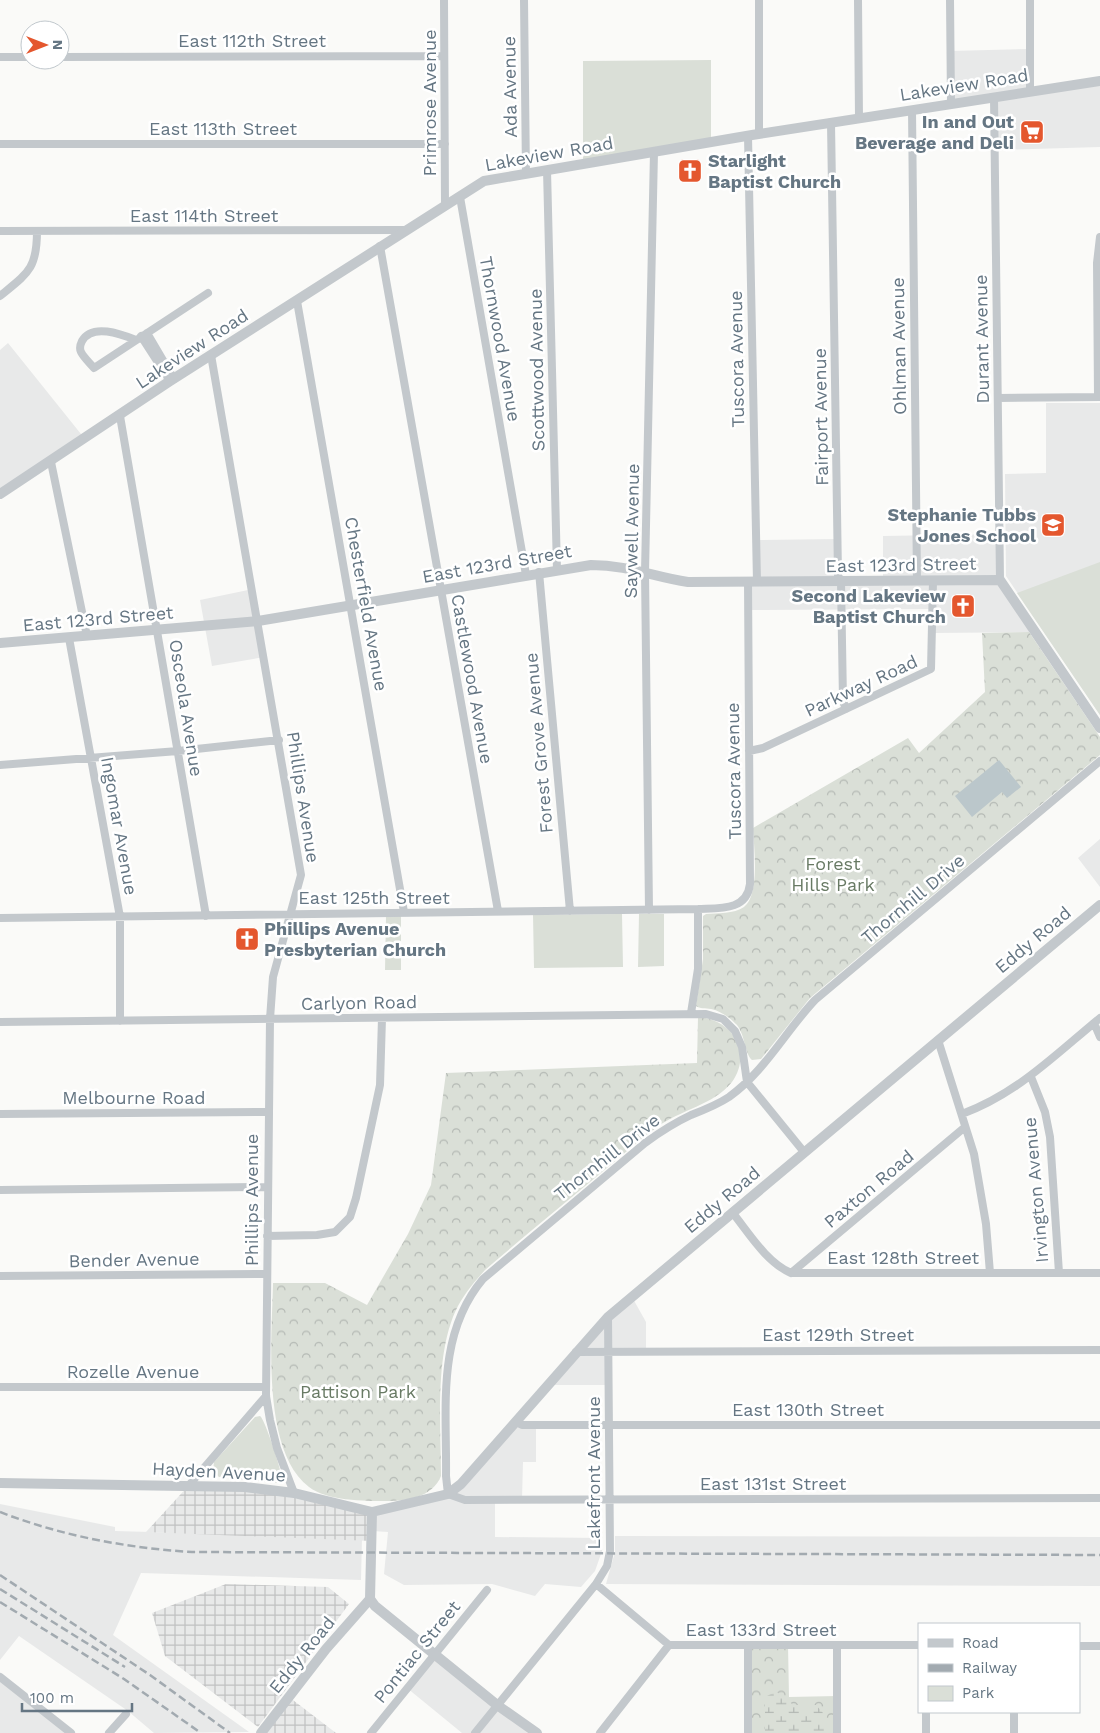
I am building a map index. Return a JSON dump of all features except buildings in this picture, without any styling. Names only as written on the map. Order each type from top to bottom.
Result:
[{"type":"street","name":"Primrose Avenue","points":[[444,0],[445,206]]},
{"type":"street","name":"Ada Avenue","points":[[524,0],[526,174]]},
{"type":"street","points":[[759,0],[759,134]]},
{"type":"street","points":[[858,0],[859,118]]},
{"type":"street","points":[[950,0],[951,103]]},
{"type":"street","points":[[1030,0],[1030,91]]},
{"type":"street","points":[[0,56],[20,57]]},
{"type":"street","name":"East 112th Street","points":[[70,57],[444,56]]},
{"type":"street","name":"Lakeview Road","points":[[0,494],[51,462],[172,380],[484,181],[951,103],[1100,82]]},
{"type":"street","name":"Durant Avenue","points":[[994,98],[1000,580]]},
{"type":"street","name":"Ohlman Avenue","points":[[912,110],[917,581]]},
{"type":"street","name":"Fairport Avenue","points":[[832,123],[838,575],[841,582],[843,700],[846,709]]},
{"type":"street","name":"Tuscora Avenue","points":[[745,899],[750,884],[749,751],[752,582],[748,136]]},
{"type":"street","name":"East 113th Street","points":[[0,144],[445,144]]},
{"type":"street","name":"Saywell Avenue","points":[[649,910],[645,572],[654,152]]},
{"type":"street","name":"Scottwood Avenue","points":[[547,170],[557,570]]},
{"type":"street","name":"Thornwood Avenue","points":[[460,197],[526,575]]},
{"type":"street","name":"East 114th Street","points":[[0,231],[408,230]]},
{"type":"street","points":[[0,296],[25,276],[34,263],[37,252],[37,231]]},
{"type":"street","points":[[998,398],[1099,397],[1096,264],[1100,237]]},
{"type":"street","name":"Castlewood Avenue","points":[[380,246],[498,911]]},
{"type":"street","points":[[172,380],[141,336],[116,332],[92,333],[84,337],[80,345],[80,351],[94,368],[141,336],[208,293]]},
{"type":"street","name":"Chesterfield Avenue","points":[[297,301],[404,912]]},
{"type":"street","name":"Phillips Avenue","points":[[211,355],[301,875],[273,977],[267,1112],[266,1396],[275,1441],[294,1492]]},
{"type":"street","name":"Osceola Avenue","points":[[120,416],[206,916]]},
{"type":"street","points":[[51,462],[87,636]]},
{"type":"street","name":"East 123rd Street","points":[[0,643],[258,621],[539,572],[611,565],[645,572],[661,578],[688,582],[1000,580]]},
{"type":"street","name":"Forest Grove Avenue","points":[[539,572],[570,911]]},
{"type":"street","points":[[1000,580],[1100,728]]},
{"type":"street","name":"Parkway Road","points":[[749,751],[762,748],[933,667],[933,581]]},
{"type":"street","name":"Ingomar Avenue","points":[[70,638],[120,917],[120,1021]]},
{"type":"street","points":[[0,765],[178,751],[279,740]]},
{"type":"street","name":"Thornhill Drive","points":[[448,1494],[446,1476],[449,1350],[459,1316],[474,1290],[492,1270],[645,1143],[671,1125],[720,1102],[747,1082],[770,1057],[796,1021],[815,1000],[1100,761]]},
{"type":"street","name":"East 125th Street","points":[[0,918],[698,909],[729,907],[745,899]]},
{"type":"street","name":"Eddy Road","points":[[372,1512],[448,1494],[461,1484],[608,1317],[1100,905]]},
{"type":"street","points":[[691,1013],[698,969],[698,909]]},
{"type":"street","name":"Carlyon Road","points":[[0,1022],[691,1013],[717,1016],[729,1023],[739,1038],[747,1082]]},
{"type":"street","points":[[267,1236],[317,1235],[335,1232],[350,1217],[356,1198],[380,1085],[382,1018]]},
{"type":"street","points":[[962,1114],[984,1106],[1031,1077],[1097,1020]]},
{"type":"street","points":[[1097,1020],[1100,1037]]},
{"type":"street","points":[[938,1040],[974,1154],[986,1224],[990,1273]]},
{"type":"street","name":"Irvington Avenue","points":[[1031,1077],[1045,1112],[1050,1137],[1058,1273]]},
{"type":"street","points":[[747,1082],[804,1152]]},
{"type":"street","name":"Melbourne Road","points":[[0,1114],[267,1112]]},
{"type":"street","name":"Paxton Road","points":[[792,1273],[965,1127]]},
{"type":"street","points":[[0,1190],[267,1187]]},
{"type":"street","points":[[732,1212],[771,1259],[780,1268],[792,1273]]},
{"type":"street","name":"East 128th Street","points":[[792,1273],[1100,1273]]},
{"type":"street","name":"Bender Avenue","points":[[0,1276],[267,1274]]},
{"type":"street","name":"Lakefront Avenue","points":[[475,1733],[596,1584],[609,1560],[608,1317]]},
{"type":"street","name":"East 129th Street","points":[[576,1352],[1100,1350]]},
{"type":"street","name":"Rozelle Avenue","points":[[0,1388],[266,1388]]},
{"type":"street","points":[[190,1484],[266,1396]]},
{"type":"street","name":"East 130th Street","points":[[516,1422],[522,1425],[1100,1425]]},
{"type":"street","name":"Hayden Avenue","points":[[0,1483],[190,1484],[245,1487],[294,1492],[372,1512]]},
{"type":"street","name":"East 131st Street","points":[[448,1494],[465,1500],[1100,1498]]},
{"type":"street","points":[[372,1512],[370,1599],[375,1606],[497,1705],[537,1733]]},
{"type":"street","name":"East 133rd Street","points":[[596,1584],[669,1645],[918,1645]]},
{"type":"street","name":"Pontiac Street","points":[[371,1733],[487,1590]]},
{"type":"street","name":"Eddy Road","points":[[261,1733],[326,1649],[370,1599]]},
{"type":"street","points":[[600,1733],[669,1645]]},
{"type":"street","points":[[748,1645],[748,1733]]},
{"type":"street","points":[[837,1645],[837,1733]]},
{"type":"street","points":[[1080,1646],[1100,1646]]},
{"type":"street","points":[[0,1677],[71,1733]]},
{"type":"street","points":[[926,1713],[926,1733]]},
{"type":"street","points":[[1014,1713],[1014,1733]]},
{"type":"street","points":[[109,1733],[126,1714]]},
{"type":"shaded area","points":[[1030,49],[1030,91],[1100,81],[1100,147],[995,150],[994,98],[951,103],[950,51]]},
{"type":"shaded area","points":[[8,343],[85,439],[0,494],[0,350]]},
{"type":"shaded area","name":"Stephanie Tubbs Jones School","points":[[1046,403],[1100,403],[1100,715],[1006,576],[1005,474],[1046,473]]},
{"type":"shaded area","points":[[1000,534],[1000,580],[1036,632],[933,633],[932,609],[748,610],[748,582],[757,582],[756,540],[837,539],[841,582],[883,581],[883,536]]},
{"type":"shaded area","points":[[253,589],[264,657],[212,666],[200,600]]},
{"type":"shaded area","points":[[999,760],[1021,787],[1007,798],[1002,792],[972,817],[955,796]]},
{"type":"shaded area","points":[[1100,839],[1100,887],[1078,858]]},
{"type":"shaded area","points":[[632,1297],[646,1322],[646,1351],[608,1351],[608,1385],[548,1385]]},
{"type":"shaded area","points":[[516,1422],[536,1425],[536,1462],[523,1462],[522,1499],[495,1500],[495,1537],[601,1538],[602,1551],[595,1571],[581,1587],[545,1584],[535,1596],[492,1584],[404,1585],[384,1574],[388,1532],[372,1531],[372,1512],[448,1494]]},
{"type":"shaded area","points":[[190,1484],[245,1487],[372,1512],[372,1541],[146,1532]]},
{"type":"shaded area","points":[[0,1504],[115,1527],[115,1531],[362,1538],[361,1580],[141,1573],[113,1635],[249,1732],[154,1733],[128,1711],[19,1636],[0,1660]]},
{"type":"shaded area","points":[[615,1536],[1100,1537],[1100,1586],[606,1584],[615,1552]]},
{"type":"shaded area","points":[[226,1584],[328,1587],[349,1604],[258,1727],[165,1656],[152,1613]]},
{"type":"shaded area","points":[[435,1655],[537,1733],[462,1733],[407,1688]]},
{"type":"shaded area","points":[[0,1677],[71,1733],[0,1733]]},
{"type":"shaded area","points":[[289,1697],[336,1733],[261,1733]]},
{"type":"green space","points":[[711,60],[711,142],[583,164],[583,61]]},
{"type":"green space","points":[[1100,562],[1100,715],[1017,593]]},
{"type":"green space","name":"Forest Hills Park","points":[[1029,632],[1100,737],[1100,755],[810,998],[761,1059],[752,1060],[737,1025],[718,1011],[696,1006],[703,959],[703,916],[706,914],[735,911],[744,907],[749,901],[755,870],[753,828],[908,738],[919,753],[985,692],[982,633]]},
{"type":"green space","points":[[622,914],[623,967],[534,968],[533,915]]},
{"type":"green space","points":[[639,914],[664,914],[664,966],[638,967]]},
{"type":"green space","points":[[386,916],[401,916],[401,970],[385,970]]},
{"type":"green space","name":"Pattison Park","points":[[698,1017],[710,1019],[721,1024],[736,1039],[740,1059],[738,1071],[732,1082],[716,1096],[666,1121],[641,1139],[485,1270],[470,1287],[458,1306],[450,1324],[442,1367],[440,1412],[441,1476],[437,1483],[426,1493],[411,1499],[394,1501],[335,1498],[309,1487],[294,1470],[283,1447],[276,1420],[271,1362],[273,1283],[325,1283],[367,1305],[408,1234],[431,1185],[446,1073],[697,1063]]},
{"type":"green space","points":[[260,1416],[273,1447],[282,1480],[277,1483],[219,1477],[213,1471],[214,1462],[255,1417]]},
{"type":"green space","points":[[748,1645],[788,1645],[789,1697],[837,1696],[837,1733],[748,1733]]},
{"type":"green space","points":[[775,1692],[781,1694],[793,1705],[816,1705],[823,1713],[825,1733],[765,1733],[765,1697]]},
{"type":"railway","points":[[0,1512],[47,1528],[95,1540],[192,1552],[1100,1555]]},
{"type":"railway","points":[[0,1575],[150,1675],[230,1733]]},
{"type":"railway","points":[[0,1589],[125,1667]]},
{"type":"railway","points":[[0,1602],[124,1679],[201,1733]]},
{"type":"place","name":"In and Out Beverage and Deli","points":[[1032,132]]},
{"type":"place","name":"Starlight Baptist Church","points":[[690,171]]},
{"type":"place","name":"Stephanie Tubbs Jones School","points":[[1053,525]]},
{"type":"place","name":"Second Lakeview Baptist Church","points":[[963,606]]},
{"type":"place","name":"Phillips Avenue Presbyterian Church","points":[[247,939]]}]
